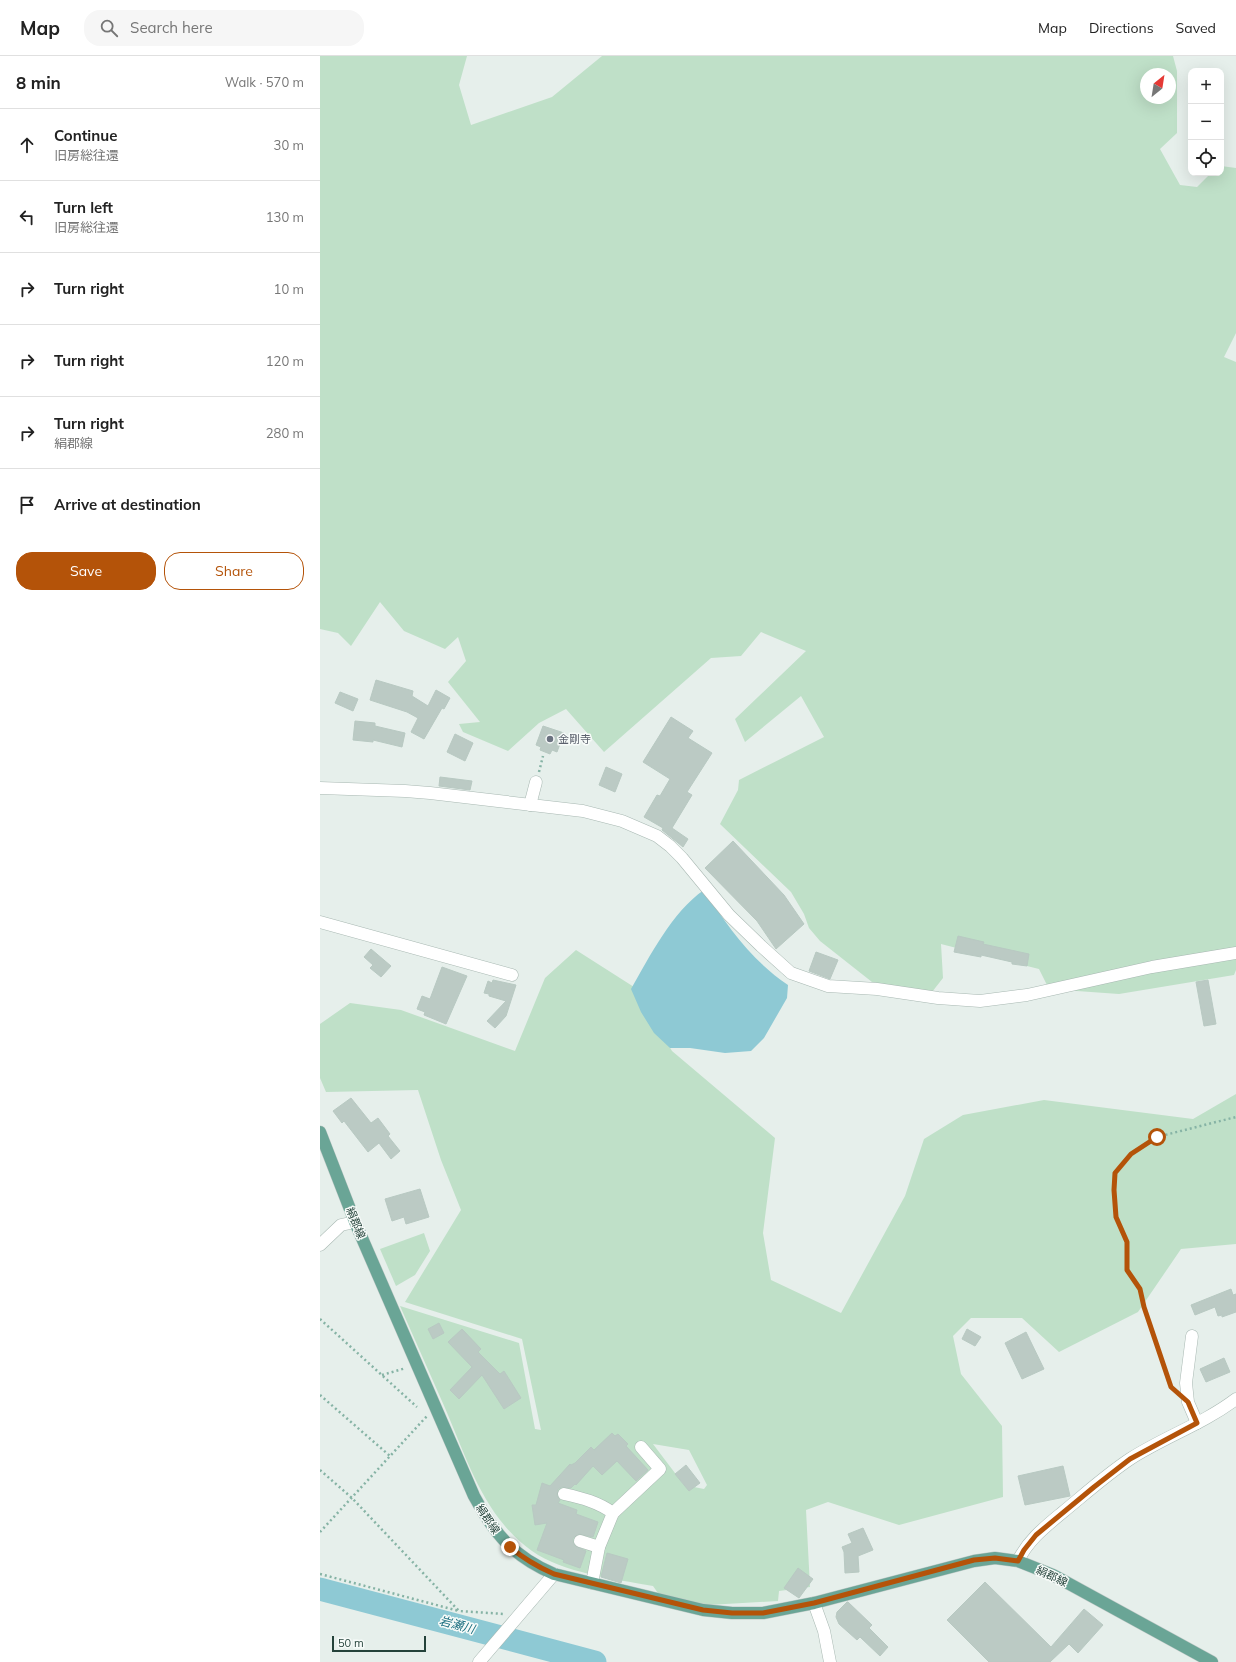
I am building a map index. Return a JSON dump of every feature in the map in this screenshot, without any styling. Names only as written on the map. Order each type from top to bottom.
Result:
[{"type":"main road","name":"絹郡線","points":[[320,1132],[355,1222],[474,1496],[484,1515],[500,1537],[522,1557],[537,1567],[554,1574],[703,1610],[732,1613],[763,1613],[814,1603],[974,1560],[995,1558],[1018,1561],[1053,1575],[1212,1662]]},
{"type":"street","points":[[530,805],[536,782]]},
{"type":"street","points":[[320,788],[405,791],[583,811],[622,821],[657,836],[670,846],[682,858],[729,915],[786,969],[791,973],[828,986],[980,1001],[1027,995],[1152,967],[1236,953]]},
{"type":"street","points":[[320,922],[512,975]]},
{"type":"street","points":[[320,1245],[341,1225],[355,1222]]},
{"type":"street","points":[[1192,1336],[1186,1383],[1188,1402],[1197,1423]]},
{"type":"street","points":[[1018,1561],[1024,1550],[1036,1535],[1130,1459],[1197,1423],[1236,1399]]},
{"type":"street","points":[[592,1583],[599,1547],[613,1513],[660,1469],[641,1447]]},
{"type":"street","points":[[564,1494],[589,1500],[603,1506],[613,1513]]},
{"type":"street","points":[[580,1541],[599,1547]]},
{"type":"street","points":[[479,1662],[496,1644],[554,1574]]},
{"type":"street","points":[[814,1603],[824,1630],[830,1662]]},
{"type":"path","points":[[1188,1402],[1171,1387],[1144,1307],[1140,1289],[1127,1270],[1127,1242],[1116,1217],[1114,1190],[1115,1173],[1131,1154],[1157,1137],[1236,1117]]},
{"type":"path","points":[[320,1319],[417,1407]]},
{"type":"path","points":[[382,1375],[416,1365]]},
{"type":"path","points":[[320,1395],[390,1456]]},
{"type":"path","points":[[320,1532],[435,1408]]},
{"type":"path","points":[[320,1470],[352,1498],[459,1611]]},
{"type":"path","points":[[320,1574],[459,1611],[517,1619]]},
{"type":"green space","points":[[320,56],[467,56],[459,85],[471,125],[552,97],[602,56],[1173,56],[1177,71],[1177,133],[1160,149],[1180,185],[1197,187],[1208,176],[1224,176],[1224,166],[1236,168],[1236,333],[1224,357],[1236,362],[1236,970],[1234,975],[1119,994],[1049,989],[1039,969],[941,944],[943,978],[932,992],[872,982],[820,941],[809,928],[804,914],[791,892],[720,824],[738,790],[739,780],[824,737],[801,696],[745,742],[735,719],[806,651],[761,632],[741,656],[711,658],[604,752],[566,709],[539,723],[508,751],[463,732],[459,724],[480,722],[448,682],[466,661],[458,637],[445,649],[404,631],[380,602],[351,646],[338,633],[320,629]]},
{"type":"green space","points":[[576,950],[634,987],[672,1051],[775,1138],[763,1233],[771,1280],[841,1313],[905,1196],[924,1139],[963,1115],[1044,1100],[1193,1119],[1236,1094],[1236,1244],[1181,1249],[1138,1312],[1059,1352],[1022,1318],[971,1318],[953,1336],[961,1374],[1002,1426],[1003,1497],[899,1525],[828,1502],[806,1510],[810,1587],[779,1591],[778,1601],[708,1605],[660,1596],[653,1586],[606,1578],[559,1565],[532,1551],[515,1537],[489,1504],[470,1467],[400,1306],[519,1343],[535,1429],[541,1430],[522,1339],[405,1302],[461,1210],[441,1160],[418,1090],[326,1092],[320,1078],[320,1024],[350,1003],[401,1010],[515,1051],[545,978]],"holes":[[[653,1444],[689,1450],[707,1485],[704,1489],[684,1485]]]},
{"type":"green space","points":[[424,1233],[430,1251],[415,1275],[396,1286],[380,1249]]},
{"type":"water","points":[[704,890],[731,930],[752,954],[763,966],[788,985],[787,998],[764,1038],[751,1051],[725,1053],[690,1048],[670,1048],[654,1033],[641,1012],[631,989],[654,949],[672,922],[692,899]]},
{"type":"building","points":[[376,680],[413,691],[412,696],[428,706],[436,690],[450,698],[444,709],[442,708],[424,739],[411,732],[418,718],[407,712],[370,700]]},
{"type":"building","points":[[340,692],[358,699],[353,711],[335,703]]},
{"type":"building","points":[[671,717],[693,731],[688,738],[712,753],[687,792],[692,795],[672,828],[688,839],[683,847],[662,830],[663,828],[644,817],[657,795],[660,796],[670,779],[643,762]]},
{"type":"building","points":[[355,721],[375,723],[375,726],[405,733],[402,747],[373,740],[373,742],[353,740]]},
{"type":"building","name":"金剛寺","points":[[543,726],[564,733],[557,752],[552,750],[550,754],[540,750],[541,747],[536,745]]},
{"type":"building","points":[[455,734],[473,743],[465,761],[447,752]]},
{"type":"building","points":[[606,767],[622,774],[615,792],[599,785]]},
{"type":"building","points":[[440,777],[472,781],[470,790],[439,786]]},
{"type":"building","points":[[733,841],[784,895],[804,924],[776,949],[757,921],[705,868]]},
{"type":"building","points":[[958,936],[984,942],[983,944],[1029,954],[1027,966],[1012,964],[1012,962],[981,955],[981,957],[954,952]]},
{"type":"building","points":[[371,949],[391,966],[381,977],[370,968],[373,965],[364,957]]},
{"type":"building","points":[[816,952],[838,960],[830,979],[809,971]]},
{"type":"building","points":[[442,967],[467,976],[446,1024],[424,1015],[425,1012],[417,1009],[422,996],[430,999]]},
{"type":"building","points":[[493,980],[516,985],[506,1016],[495,1028],[487,1021],[506,1001],[484,993],[488,981],[492,983]]},
{"type":"building","points":[[1208,980],[1216,1024],[1204,1026],[1196,982]]},
{"type":"building","points":[[351,1098],[371,1123],[378,1118],[390,1134],[388,1136],[400,1151],[391,1159],[379,1143],[368,1152],[344,1121],[342,1123],[333,1111]]},
{"type":"building","points":[[420,1189],[429,1217],[406,1224],[404,1217],[392,1221],[385,1199]]},
{"type":"building","points":[[1231,1289],[1233,1295],[1236,1294],[1236,1312],[1222,1317],[1222,1315],[1218,1316],[1215,1307],[1195,1315],[1191,1305]]},
{"type":"building","points":[[439,1323],[444,1333],[433,1339],[428,1329]]},
{"type":"building","points":[[462,1329],[481,1349],[478,1352],[500,1374],[504,1371],[521,1398],[504,1409],[482,1375],[459,1399],[450,1390],[472,1367],[448,1342]]},
{"type":"building","points":[[967,1329],[981,1337],[975,1346],[962,1339]]},
{"type":"building","points":[[1026,1332],[1044,1369],[1022,1379],[1005,1343]]},
{"type":"building","points":[[1224,1358],[1230,1372],[1206,1382],[1200,1369]]},
{"type":"building","points":[[612,1433],[615,1436],[618,1434],[628,1444],[626,1446],[648,1470],[636,1481],[617,1461],[602,1475],[593,1466],[576,1485],[575,1484],[571,1488],[562,1487],[558,1489],[557,1496],[560,1500],[558,1503],[577,1510],[576,1514],[598,1522],[593,1537],[579,1534],[573,1538],[575,1546],[586,1551],[580,1568],[563,1562],[564,1560],[537,1550],[547,1523],[535,1525],[532,1505],[536,1505],[542,1483],[550,1486],[570,1464],[575,1463],[591,1447],[594,1450]]},
{"type":"building","points":[[686,1465],[700,1483],[689,1491],[675,1474]]},
{"type":"building","points":[[1063,1466],[1070,1496],[1025,1505],[1018,1476]]},
{"type":"building","points":[[863,1528],[873,1550],[858,1556],[859,1572],[845,1573],[844,1552],[842,1547],[852,1543],[848,1534]]},
{"type":"building","points":[[607,1553],[628,1559],[621,1583],[601,1577]]},
{"type":"building","points":[[798,1568],[813,1579],[799,1598],[784,1588]]},
{"type":"building","points":[[985,1582],[1051,1647],[1084,1609],[1103,1625],[1078,1653],[1069,1644],[1050,1662],[989,1662],[947,1620]]},
{"type":"building","points":[[847,1602],[872,1625],[869,1628],[888,1647],[880,1656],[860,1637],[857,1640],[839,1624],[836,1617],[837,1612]]},
{"type":"waterway","name":"岩瀬川","points":[[320,1589],[595,1662]]},
{"type":"place","name":"金剛寺","points":[[550,739]]},
{"type":"route","points":[[510,1547],[537,1567],[554,1574],[703,1610],[732,1613],[763,1613],[814,1603],[974,1560],[995,1558],[1018,1561],[1024,1550],[1036,1535],[1130,1459],[1197,1423],[1188,1402],[1171,1387],[1144,1307],[1140,1289],[1127,1270],[1127,1242],[1116,1217],[1114,1190],[1115,1173],[1131,1154],[1157,1137]]}]
